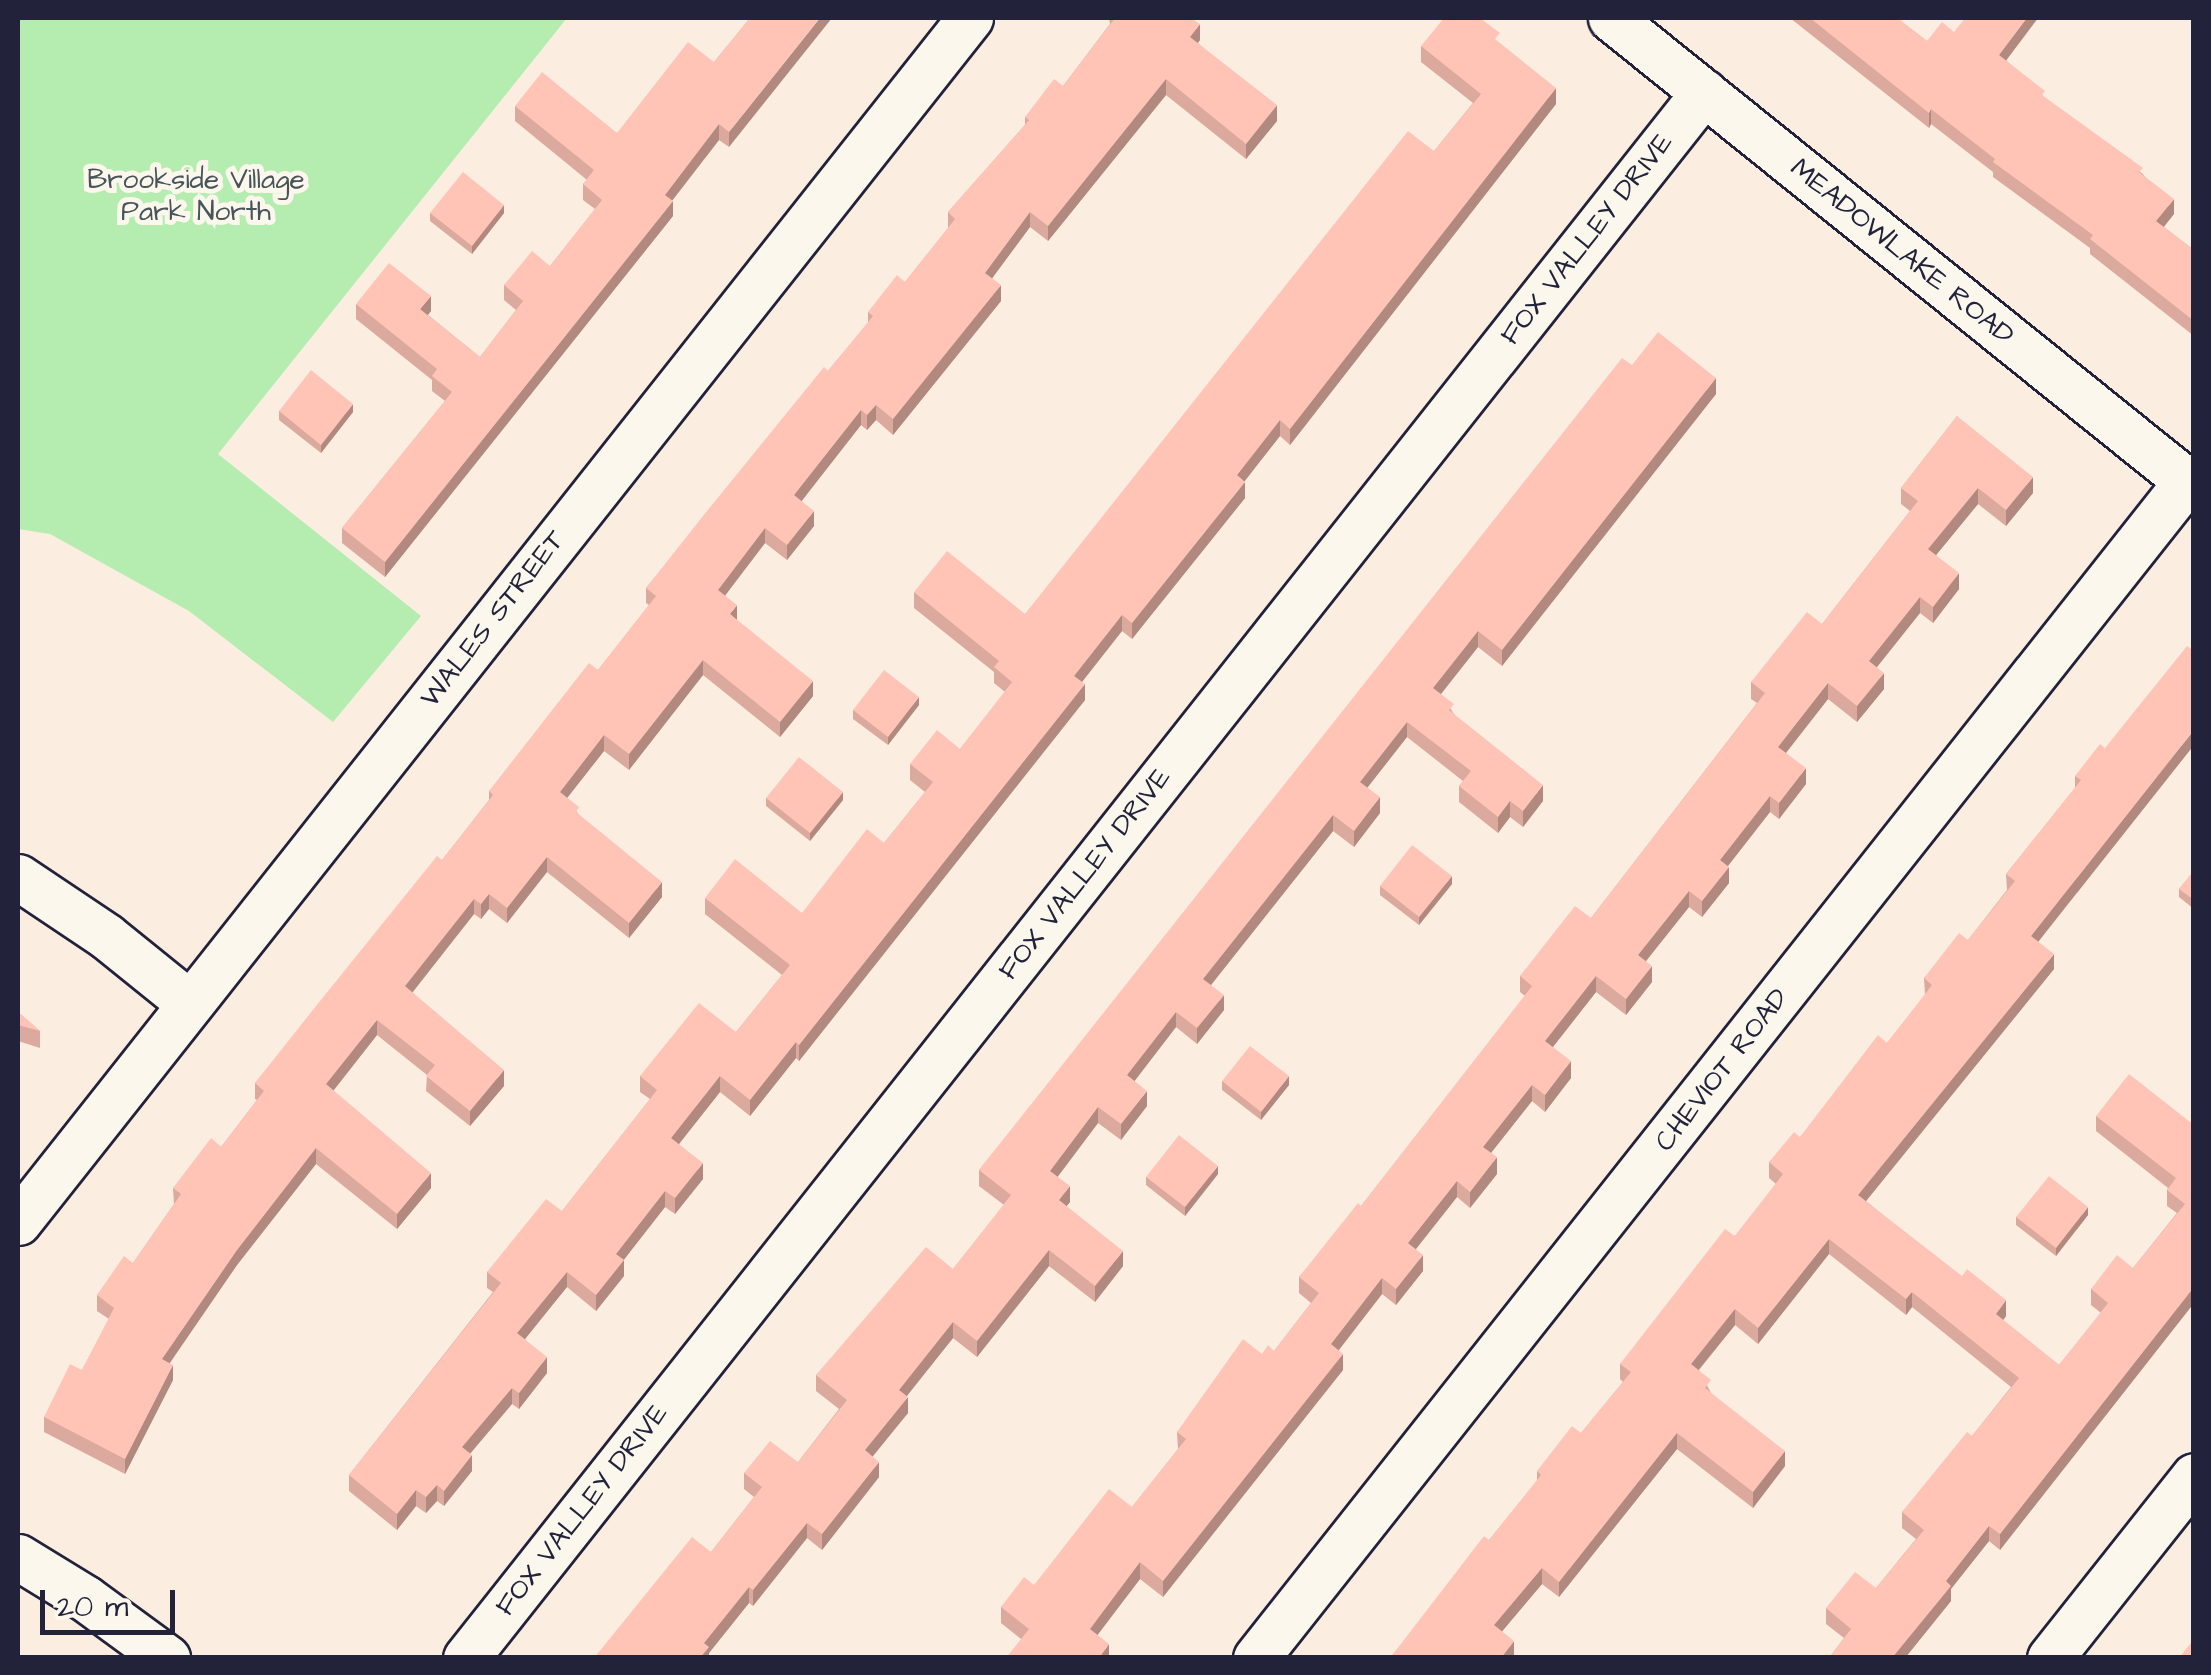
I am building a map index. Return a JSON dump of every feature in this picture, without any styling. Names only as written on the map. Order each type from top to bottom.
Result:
[{"type":"street","name":"WALES STREET","points":[[18,1222],[970,18]]},
{"type":"street","name":"MEADOWLAKE ROAD","points":[[1611,18],[2190,484]]},
{"type":"street","name":"FOX VALLEY DRIVE","points":[[466,1658],[1704,92]]},
{"type":"street","name":"CHEVIOT ROAD","points":[[1256,1658],[2190,484]]},
{"type":"street","points":[[18,877],[106,936],[189,1003]]},
{"type":"street","points":[[2050,1658],[2194,1476]]},
{"type":"street","points":[[18,1557],[86,1598],[167,1658]]},
{"type":"green space","name":"Brookside Village Park North","points":[[18,18],[567,18],[218,454],[421,616],[333,722],[189,611],[50,534],[18,529]]},
{"type":"building","points":[[750,18],[820,18],[729,132],[719,124],[665,195],[673,201],[385,562],[342,528],[452,392],[432,376],[437,369],[356,304],[389,263],[431,296],[420,309],[480,357],[523,301],[504,285],[532,251],[550,266],[602,200],[583,184],[594,170],[515,106],[542,72],[617,133],[688,42],[714,62]]},
{"type":"building","points":[[1115,18],[1191,18],[1200,24],[1190,37],[1277,105],[1246,144],[1166,79],[1048,226],[1030,212],[985,273],[1001,285],[893,419],[876,405],[867,415],[861,410],[794,495],[814,511],[787,545],[765,528],[718,590],[737,605],[730,614],[813,681],[780,722],[703,660],[629,754],[604,735],[560,792],[579,807],[576,812],[662,882],[629,923],[547,857],[507,908],[489,894],[481,904],[474,899],[405,986],[504,1070],[470,1111],[426,1076],[435,1065],[377,1020],[326,1084],[431,1173],[397,1214],[316,1148],[237,1250],[162,1359],[173,1365],[125,1459],[44,1417],[70,1364],[82,1370],[114,1308],[97,1295],[124,1256],[133,1263],[181,1194],[173,1188],[211,1138],[221,1147],[264,1091],[255,1083],[437,856],[442,860],[493,795],[489,791],[589,663],[598,670],[656,596],[646,588],[703,516],[824,367],[828,371],[873,316],[868,312],[897,275],[905,282],[955,219],[948,212],[1029,120],[1025,117],[1054,79],[1063,86]]},
{"type":"building","points":[[1444,18],[1480,18],[1500,33],[1495,39],[1556,88],[1290,429],[1280,420],[1237,475],[1245,482],[1132,623],[1122,615],[1074,676],[1085,684],[799,1045],[796,1042],[750,1100],[720,1076],[671,1138],[703,1163],[675,1198],[665,1191],[616,1254],[624,1260],[596,1295],[567,1272],[517,1333],[547,1357],[519,1393],[512,1388],[462,1447],[472,1455],[444,1491],[437,1485],[426,1497],[416,1490],[397,1514],[349,1475],[501,1283],[487,1272],[546,1199],[562,1211],[657,1090],[640,1076],[699,1003],[736,1032],[790,965],[705,898],[735,859],[802,913],[867,829],[884,843],[933,782],[910,764],[937,730],[960,749],[1012,682],[994,667],[999,661],[914,592],[947,551],[1025,614],[1408,131],[1434,151],[1481,94],[1421,46]]},
{"type":"building","points":[[1810,18],[1897,18],[1927,41],[1942,22],[1954,32],[1965,18],[2027,18],[1999,55],[2045,91],[2042,95],[2143,168],[2139,172],[2174,199],[2156,221],[2194,250],[2194,321],[2090,239],[2093,235]]},
{"type":"building","points":[[463,172],[504,205],[472,246],[430,213]]},
{"type":"building","points":[[1658,332],[1716,378],[1502,650],[1478,631],[1433,688],[1454,704],[1449,710],[1543,785],[1523,811],[1510,801],[1498,817],[1459,786],[1471,771],[1407,722],[1360,782],[1380,797],[1354,831],[1333,815],[1203,979],[1224,995],[1197,1028],[1176,1012],[1127,1075],[1147,1091],[1121,1124],[1098,1107],[1050,1171],[1070,1186],[1059,1200],[1123,1251],[1095,1286],[1049,1250],[977,1341],[953,1322],[899,1390],[908,1397],[865,1450],[879,1462],[822,1534],[807,1523],[704,1643],[709,1647],[700,1658],[594,1658],[692,1537],[711,1552],[762,1487],[744,1473],[770,1441],[798,1462],[847,1400],[816,1375],[926,1247],[953,1269],[1011,1195],[979,1170],[1622,358],[1632,365]]},
{"type":"building","points":[[311,370],[353,404],[321,445],[279,411]]},
{"type":"building","points":[[1957,416],[2033,477],[2006,510],[1978,488],[1928,549],[1959,573],[1933,607],[1920,597],[1869,661],[1884,673],[1857,706],[1828,683],[1778,747],[1806,768],[1779,803],[1770,796],[1720,860],[1729,867],[1702,901],[1689,891],[1638,955],[1652,966],[1626,999],[1596,976],[1545,1041],[1571,1061],[1545,1095],[1532,1085],[1483,1147],[1497,1157],[1470,1192],[1457,1181],[1408,1243],[1423,1255],[1396,1289],[1382,1278],[1331,1344],[1343,1354],[1163,1581],[1140,1562],[1090,1629],[1109,1644],[1099,1658],[1006,1658],[1029,1629],[1001,1607],[1024,1577],[1034,1585],[1109,1489],[1132,1507],[1186,1439],[1177,1432],[1243,1339],[1262,1354],[1268,1345],[1274,1351],[1319,1293],[1299,1277],[1358,1203],[1361,1206],[1532,986],[1520,976],[1575,906],[1591,918],[1765,693],[1751,682],[1807,612],[1822,624],[1918,501],[1901,488]]},
{"type":"building","points":[[2187,646],[2194,651],[2194,730],[2031,936],[2054,954],[1858,1195],[1962,1276],[1967,1269],[2006,1300],[1996,1314],[2059,1365],[2108,1303],[2091,1289],[2117,1255],[2133,1268],[2185,1204],[2167,1190],[2176,1178],[2096,1116],[2129,1074],[2194,1125],[2194,1287],[2000,1534],[1989,1526],[1946,1581],[1951,1586],[1892,1658],[1829,1658],[1851,1629],[1826,1608],[1855,1572],[1876,1588],[1924,1530],[1902,1512],[1967,1432],[1972,1436],[2019,1378],[1912,1292],[1906,1299],[1829,1239],[1758,1328],[1735,1309],[1691,1364],[1711,1380],[1705,1388],[1785,1451],[1753,1492],[1677,1433],[1559,1582],[1542,1568],[1494,1625],[1514,1641],[1501,1658],[1390,1658],[1484,1536],[1489,1540],[1541,1475],[1537,1471],[1572,1426],[1581,1433],[1631,1372],[1620,1364],[1725,1229],[1735,1236],[1783,1174],[1769,1162],[1794,1132],[1800,1137],[1878,1035],[1887,1043],[1932,985],[1924,978],[1959,933],[1968,940],[2015,881],[2006,874],[2081,780],[2075,776],[2100,744],[2105,748]]},
{"type":"building","points":[[884,670],[919,697],[888,737],[853,710]]},
{"type":"building","points":[[799,757],[843,792],[810,833],[766,798]]},
{"type":"building","points":[[1412,845],[1452,876],[1419,917],[1380,886]]},
{"type":"building","points":[[2194,871],[2194,900],[2179,889]]},
{"type":"building","points":[[18,1012],[40,1031],[18,1025]]},
{"type":"building","points":[[1250,1046],[1289,1076],[1261,1112],[1222,1081]]},
{"type":"building","points":[[1179,1135],[1218,1166],[1185,1207],[1146,1177]]},
{"type":"building","points":[[2049,1176],[2088,1207],[2056,1248],[2016,1217]]},
{"type":"building","points":[[2194,1639],[2194,1658],[2179,1658]]}]
